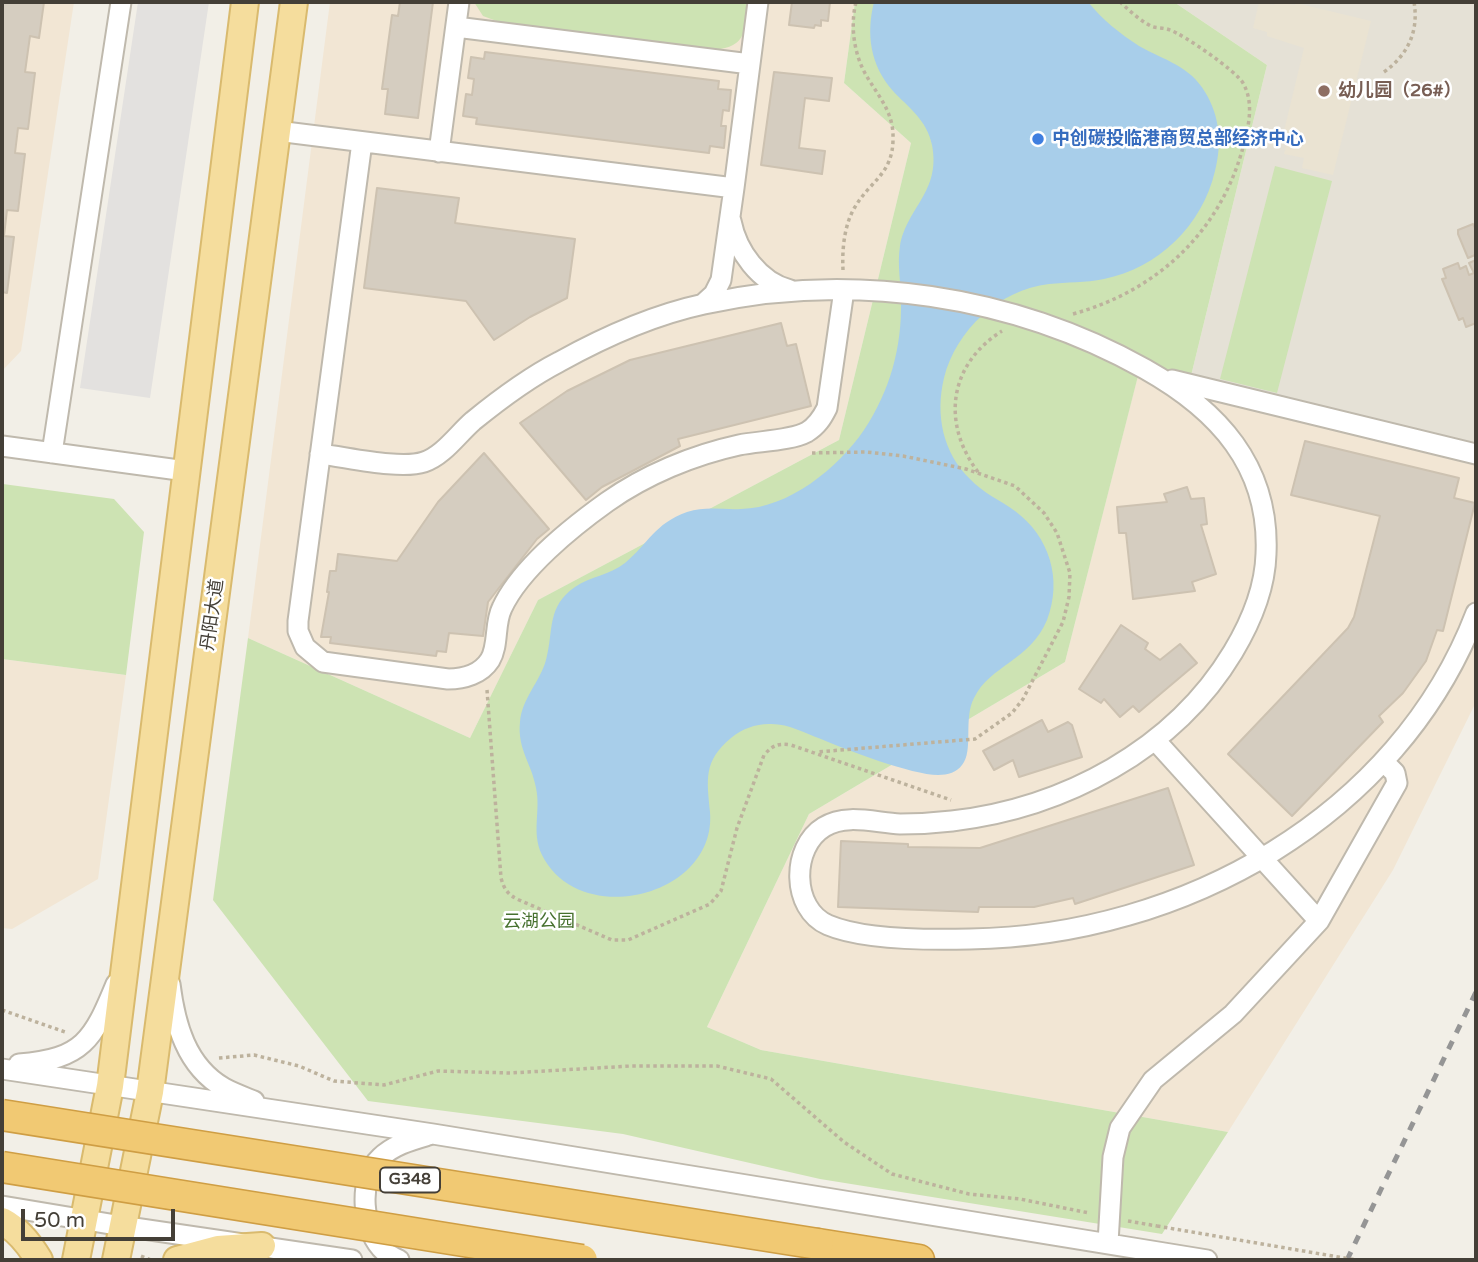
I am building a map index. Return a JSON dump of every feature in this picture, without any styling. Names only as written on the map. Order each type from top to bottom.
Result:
[{"type":"highway","name":"G348","points":[[2,1115],[919,1260]]},
{"type":"highway","points":[[2,1167],[582,1260]]},
{"type":"main road","points":[[76,1260],[110,1086],[246,2]]},
{"type":"main road","name":"丹阳大道","points":[[116,1260],[150,1092],[294,2]]},
{"type":"main road","points":[[197,387],[242,394]]},
{"type":"main road","points":[[2,1221],[10,1225],[40,1260]]},
{"type":"main road","points":[[177,1260],[218,1250],[261,1246]]},
{"type":"street","points":[[52,453],[121,2]]},
{"type":"street","points":[[439,152],[459,2]]},
{"type":"street","points":[[703,304],[714,294],[721,280],[758,2]]},
{"type":"street","points":[[456,27],[750,64]]},
{"type":"street","points":[[277,131],[734,188]]},
{"type":"street","points":[[362,142],[298,621],[298,631],[305,647],[317,658],[333,664],[448,679],[469,677],[491,659],[499,616],[509,596],[565,534],[609,501],[654,476],[702,455],[754,442],[798,436],[817,425],[827,408],[844,290]]},
{"type":"street","points":[[730,218],[737,241],[756,270],[776,286],[794,291]]},
{"type":"street","points":[[320,454],[407,465],[432,460],[478,418],[548,367],[582,349],[644,322],[703,304],[794,291],[884,292],[935,297],[990,307],[1085,339],[1158,376],[1200,404],[1222,426],[1240,451],[1256,484],[1267,544],[1260,593],[1251,619],[1225,665],[1189,711],[1155,740],[1084,783],[1018,809],[993,815],[910,824],[850,820],[824,827],[813,836],[805,850],[799,880],[802,899],[812,914],[827,925],[865,933],[948,940],[1007,938],[1078,928],[1140,912],[1220,881],[1295,839],[1335,809],[1384,762],[1428,707],[1454,664],[1476,613]]},
{"type":"street","points":[[1158,376],[1472,451]]},
{"type":"street","points":[[2,446],[186,471]]},
{"type":"street","points":[[1155,740],[1319,921]]},
{"type":"street","points":[[1108,1243],[1113,1157],[1120,1128],[1153,1080],[1233,1014],[1319,921],[1397,783],[1395,773],[1384,762]]},
{"type":"street","points":[[2,1067],[53,1061],[80,1048],[97,1029],[126,960]]},
{"type":"street","points":[[167,962],[177,1025],[185,1047],[198,1065],[222,1087],[278,1112]]},
{"type":"street","points":[[2,1067],[1207,1260]]},
{"type":"street","points":[[399,1260],[384,1252],[373,1233],[366,1211],[367,1178],[379,1158],[399,1144],[433,1134]]},
{"type":"street","points":[[2,1206],[352,1260]]},
{"type":"path","points":[[844,290],[842,254],[846,230],[854,208],[883,176],[891,158],[894,138],[891,117],[883,99],[866,76],[857,54],[854,10],[856,2]]},
{"type":"path","points":[[979,472],[960,441],[954,404],[958,387],[971,358],[985,341],[1014,325],[1074,314],[1119,298],[1140,287],[1190,247],[1217,210],[1237,168],[1245,138],[1249,99],[1235,72],[1169,29],[1152,27],[1120,2]]},
{"type":"path","points":[[1384,72],[1403,56],[1411,42],[1415,27],[1414,2]]},
{"type":"path","points":[[814,752],[975,739],[1012,713],[1023,699],[1063,622],[1069,597],[1070,573],[1057,533],[1039,506],[1015,486],[979,472],[903,456],[835,452]]},
{"type":"path","points":[[469,677],[485,685],[488,694],[501,878],[504,888],[519,900],[612,940],[628,940],[716,899],[737,828],[764,755],[772,746],[780,743],[814,752],[955,802]]},
{"type":"path","points":[[2,1010],[69,1034],[80,1048]]},
{"type":"path","points":[[198,1065],[219,1058],[254,1055],[299,1066],[334,1081],[384,1085],[438,1071],[510,1073],[631,1066],[717,1066],[771,1079],[844,1142],[892,1174],[969,1194],[1020,1199],[1356,1260]]},
{"type":"shaded area","points":[[2,2],[74,2],[21,351],[2,371]]},
{"type":"shaded area","points":[[138,2],[209,2],[150,398],[80,388]]},
{"type":"shaded area","points":[[330,2],[855,2],[844,83],[911,143],[839,440],[538,600],[470,738],[248,638]]},
{"type":"shaded area","points":[[1174,2],[1476,2],[1476,454],[1189,384],[1267,65]]},
{"type":"shaded area","name":"幼儿园（26#）","points":[[1259,2],[1274,5],[1275,2],[1296,3],[1371,21],[1333,175],[1302,168],[1304,158],[1284,154],[1289,136],[1283,135],[1304,48],[1267,36],[1267,32],[1253,28]]},
{"type":"shaded area","points":[[1139,371],[1476,454],[1476,702],[1393,870],[1228,1132],[761,1050],[707,1027],[809,814],[1065,662]]},
{"type":"shaded area","points":[[2,659],[126,675],[98,879],[12,929],[2,928]]},
{"type":"green space","points":[[474,2],[749,2],[741,38],[729,47],[708,50],[502,23],[483,16]]},
{"type":"green space","name":"云湖公园","points":[[855,2],[1174,2],[1267,65],[1189,384],[1139,372],[1065,662],[809,814],[707,1027],[761,1050],[1228,1132],[1162,1234],[820,1179],[623,1134],[368,1101],[213,900],[248,638],[470,738],[538,600],[839,440],[911,143],[844,83]]},
{"type":"green space","points":[[1275,166],[1332,181],[1277,393],[1220,379]]},
{"type":"green space","points":[[3,484],[114,499],[144,532],[126,675],[2,659]]},
{"type":"water","points":[[874,2],[1088,2],[1105,20],[1139,46],[1192,76],[1205,92],[1217,120],[1219,140],[1209,191],[1188,226],[1175,242],[1159,254],[1142,265],[1104,279],[1049,284],[1013,294],[982,315],[958,344],[950,360],[940,406],[944,433],[953,457],[975,484],[1015,511],[1037,533],[1050,560],[1054,589],[1052,605],[1040,634],[1021,654],[990,678],[974,698],[969,715],[966,759],[960,767],[945,774],[927,774],[880,761],[789,727],[769,724],[749,728],[722,746],[711,763],[708,781],[710,812],[706,841],[692,865],[670,883],[642,894],[613,897],[585,892],[560,878],[542,855],[537,838],[536,788],[520,732],[521,713],[546,660],[555,611],[559,603],[575,587],[625,563],[659,528],[676,517],[701,509],[759,507],[777,502],[811,483],[841,458],[864,430],[881,400],[893,368],[901,318],[900,246],[909,220],[928,187],[933,161],[932,145],[926,128],[879,71],[870,37]]},
{"type":"building","points":[[2,2],[44,2],[39,38],[30,36],[25,72],[35,73],[28,129],[18,128],[15,153],[25,154],[18,211],[7,210],[4,236],[14,237],[7,293],[2,292]]},
{"type":"building","points":[[400,2],[433,2],[418,118],[385,114],[388,89],[382,89],[392,15],[398,16]]},
{"type":"building","points":[[792,2],[830,2],[828,21],[821,20],[821,26],[815,25],[814,28],[789,25]]},
{"type":"building","points":[[485,52],[719,81],[718,89],[731,90],[729,111],[723,110],[721,126],[726,126],[724,148],[710,146],[709,153],[476,124],[477,118],[463,116],[466,94],[472,95],[474,79],[468,78],[471,57],[484,59]]},
{"type":"building","points":[[774,72],[832,78],[829,101],[805,98],[799,148],[825,151],[822,174],[761,165]]},
{"type":"building","points":[[377,188],[459,198],[455,223],[575,239],[567,298],[494,340],[466,301],[364,288]]},
{"type":"building","points":[[1473,224],[1476,230],[1476,258],[1475,255],[1468,258],[1458,230]]},
{"type":"building","points":[[1476,260],[1476,323],[1466,327],[1463,318],[1459,320],[1442,279],[1446,278],[1443,269],[1458,263],[1460,269],[1466,266],[1469,275],[1474,273],[1469,263]]},
{"type":"building","points":[[781,323],[787,346],[796,344],[811,406],[678,439],[680,446],[602,487],[586,500],[520,423],[567,391],[630,360]]},
{"type":"building","points":[[1305,441],[1459,478],[1454,498],[1475,503],[1443,631],[1437,630],[1426,661],[1403,693],[1379,716],[1383,722],[1292,816],[1228,754],[1348,628],[1354,617],[1380,516],[1291,495]]},
{"type":"building","points":[[484,453],[549,529],[537,539],[488,602],[483,636],[449,633],[446,652],[437,651],[436,656],[330,643],[331,637],[321,637],[330,571],[336,571],[338,554],[397,561],[438,502]]},
{"type":"building","points":[[1187,487],[1191,499],[1204,498],[1207,524],[1201,525],[1216,574],[1192,582],[1195,591],[1133,599],[1126,533],[1119,533],[1117,507],[1167,502],[1164,494]]},
{"type":"building","points":[[1121,625],[1148,643],[1145,649],[1160,660],[1180,644],[1197,663],[1139,712],[1133,706],[1120,717],[1104,699],[1101,703],[1079,689]]},
{"type":"building","points":[[1042,720],[1048,732],[1068,722],[1072,725],[1082,757],[1019,777],[1013,760],[994,770],[983,751]]},
{"type":"building","points":[[1168,788],[1194,865],[1075,904],[1073,898],[1034,907],[979,907],[978,912],[838,907],[841,841],[908,844],[908,847],[980,848]]},
{"type":"railway","points":[[1347,1260],[1476,992]]},
{"type":"place","name":"幼儿园（26#）","points":[[1324,91]]},
{"type":"place","name":"中创碳投临港商贸总部经济中心","points":[[1038,139]]}]
